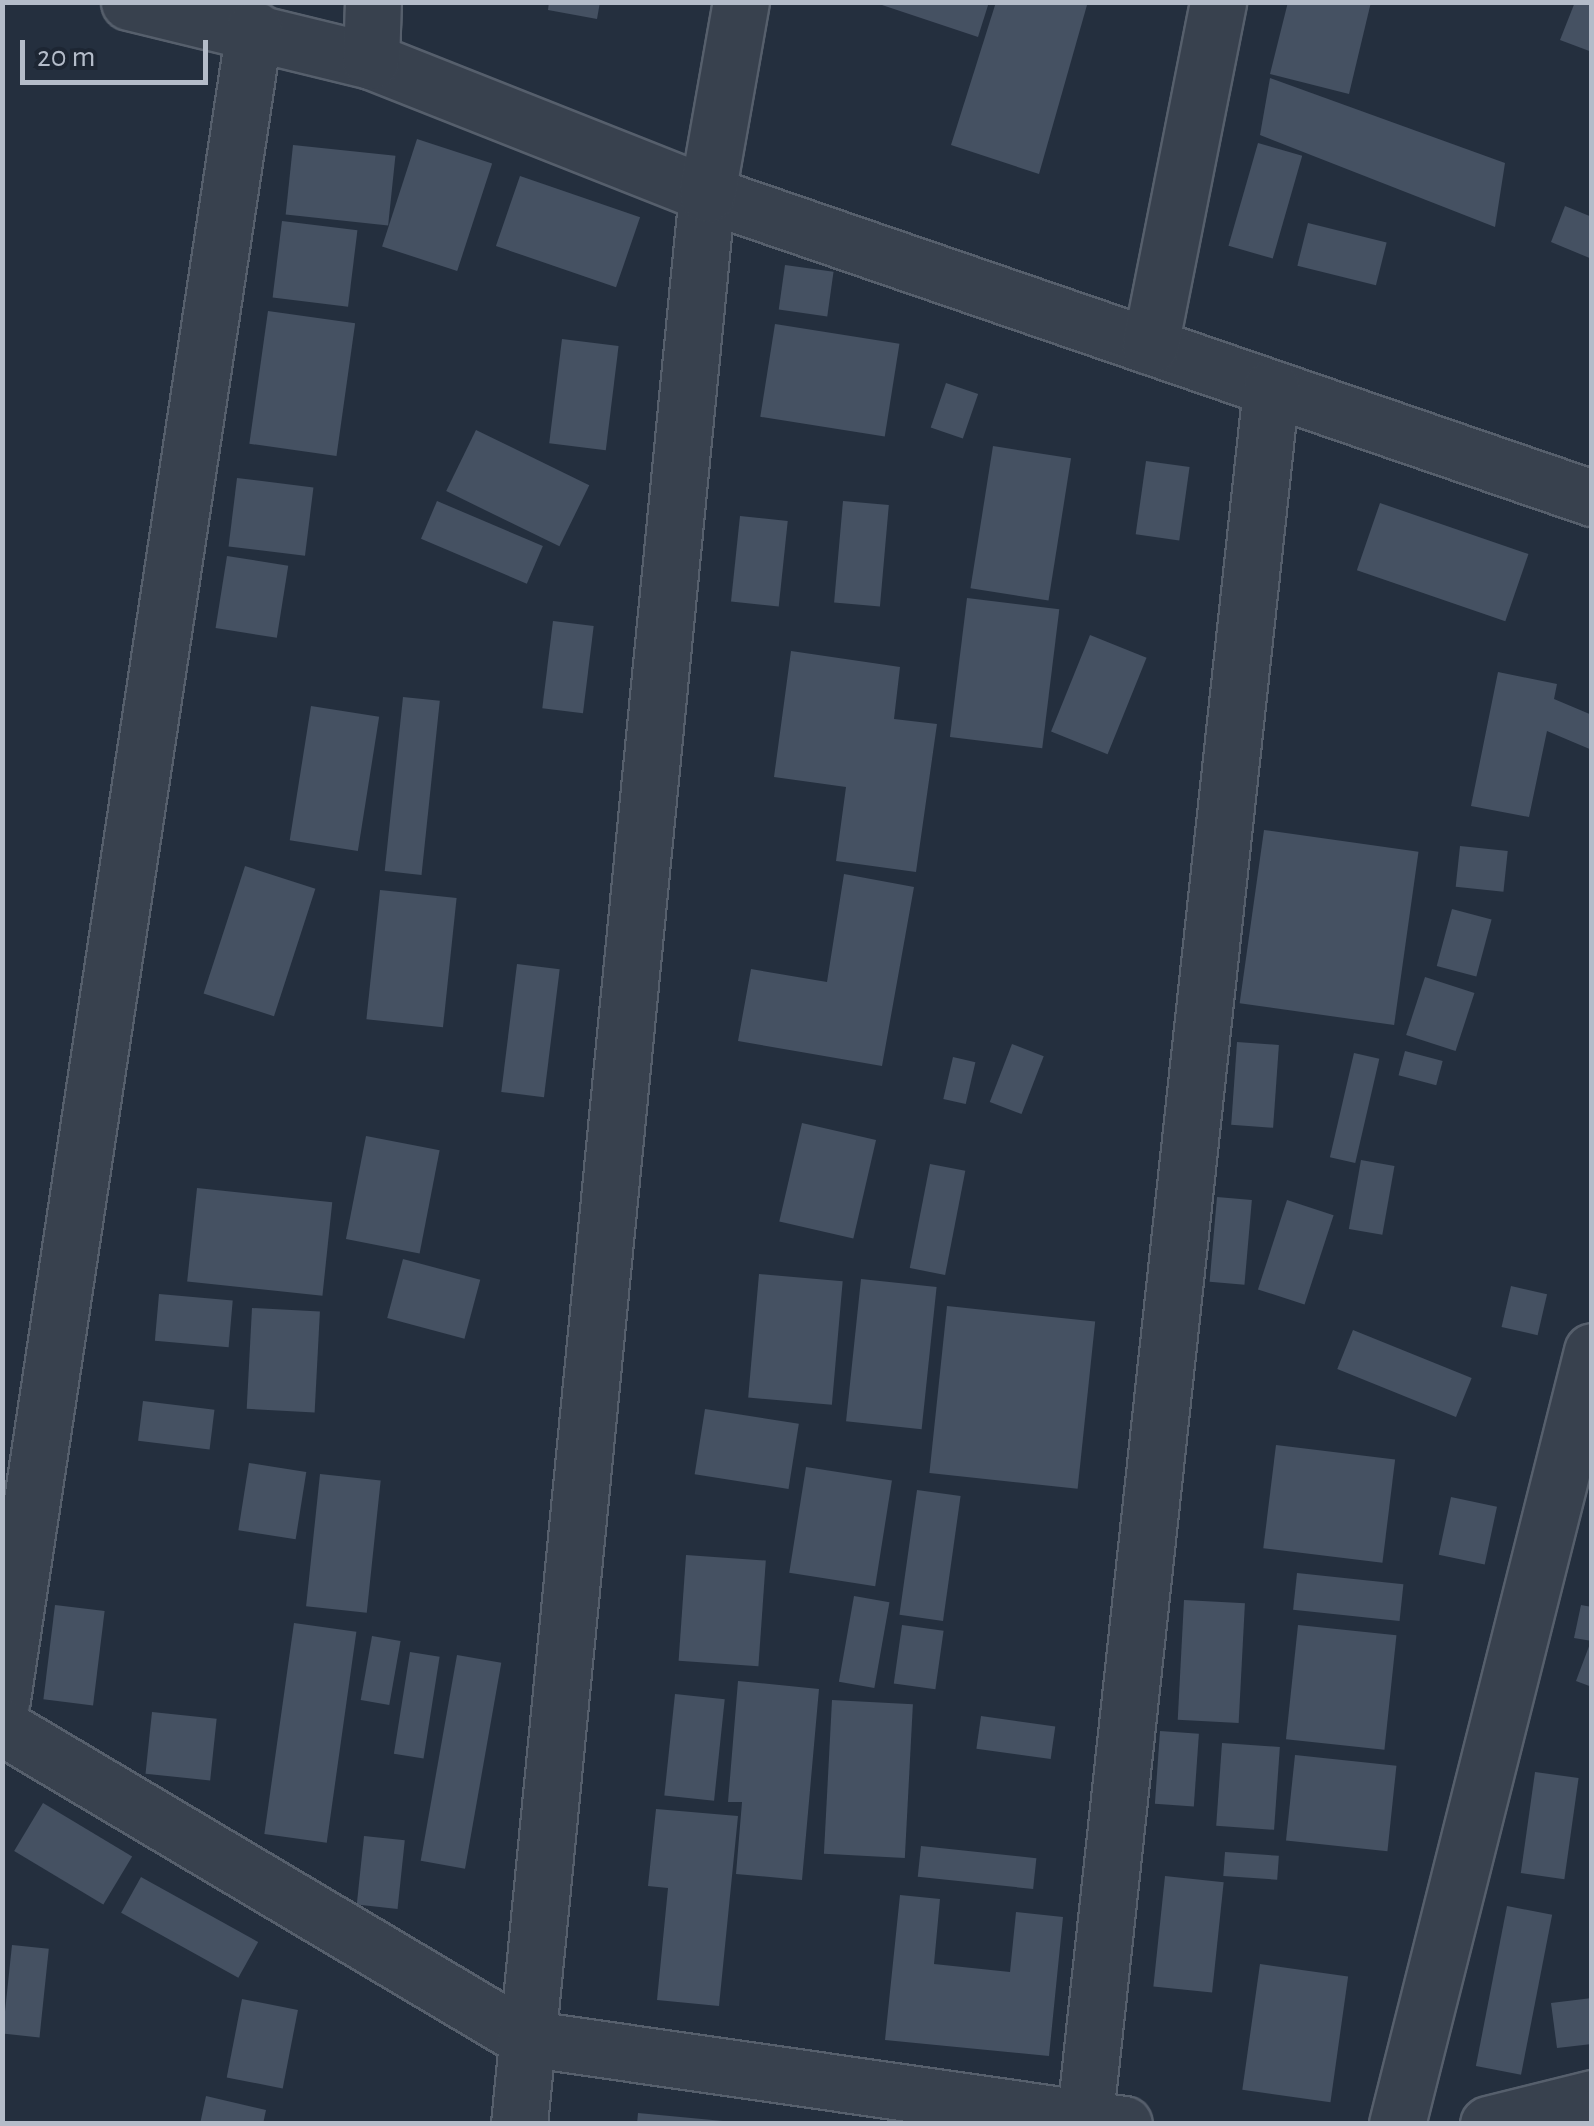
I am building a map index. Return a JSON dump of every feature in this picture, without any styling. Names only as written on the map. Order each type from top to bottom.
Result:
[{"type":"street","points":[[129,2],[254,29],[370,62],[707,194],[1592,498]]},
{"type":"street","points":[[370,62],[373,2]]},
{"type":"street","points":[[519,2124],[707,194],[741,2]]},
{"type":"street","points":[[1150,346],[1218,2]]},
{"type":"street","points":[[2,1699],[254,29]]},
{"type":"street","points":[[2,1726],[525,2038],[1097,2122],[1271,388]]},
{"type":"street","points":[[1397,2124],[1592,1351]]},
{"type":"street","points":[[1488,2124],[1592,2098]]},
{"type":"building","points":[[549,2],[600,2],[597,19],[548,10]]},
{"type":"building","points":[[873,2],[989,2],[978,37]]},
{"type":"building","points":[[996,2],[1087,5],[1039,174],[951,145]]},
{"type":"building","points":[[1288,2],[1371,2],[1349,94],[1270,74]]},
{"type":"building","points":[[1575,2],[1592,2],[1592,52],[1560,40]]},
{"type":"building","points":[[1270,78],[1505,163],[1495,227],[1260,135]]},
{"type":"building","points":[[417,139],[492,163],[457,271],[382,246]]},
{"type":"building","points":[[1258,143],[1302,156],[1273,259],[1229,246]]},
{"type":"building","points":[[293,145],[395,156],[388,225],[286,215]]},
{"type":"building","points":[[520,176],[640,217],[616,287],[496,246]]},
{"type":"building","points":[[1565,206],[1592,217],[1592,259],[1551,242]]},
{"type":"building","points":[[282,221],[357,230],[348,307],[273,297]]},
{"type":"building","points":[[1308,223],[1387,243],[1376,285],[1297,266]]},
{"type":"building","points":[[785,265],[834,272],[827,316],[779,310]]},
{"type":"building","points":[[268,311],[355,323],[336,456],[249,444]]},
{"type":"building","points":[[775,324],[899,344],[885,437],[760,417]]},
{"type":"building","points":[[562,339],[619,346],[606,450],[549,443]]},
{"type":"building","points":[[946,383],[978,394],[963,439],[931,427]]},
{"type":"building","points":[[476,430],[589,485],[559,546],[446,491]]},
{"type":"building","points":[[993,446],[1071,458],[1049,601],[970,588]]},
{"type":"building","points":[[1146,461],[1190,467],[1179,540],[1136,534]]},
{"type":"building","points":[[237,478],[313,487],[305,556],[229,546]]},
{"type":"building","points":[[437,501],[543,546],[527,584],[421,539]]},
{"type":"building","points":[[843,501],[889,505],[880,607],[834,603]]},
{"type":"building","points":[[1380,503],[1528,554],[1505,621],[1357,570]]},
{"type":"building","points":[[740,516],[788,521],[779,607],[731,602]]},
{"type":"building","points":[[227,556],[288,566],[277,638],[216,628]]},
{"type":"building","points":[[967,598],[1059,609],[1042,748],[950,737]]},
{"type":"building","points":[[553,621],[594,626],[583,713],[542,708]]},
{"type":"building","points":[[1090,635],[1147,658],[1108,754],[1051,731]]},
{"type":"building","points":[[791,651],[900,667],[894,719],[937,724],[916,872],[836,861],[846,787],[774,777]]},
{"type":"building","points":[[1498,672],[1557,684],[1554,699],[1592,715],[1592,750],[1547,731],[1529,817],[1471,806]]},
{"type":"building","points":[[403,697],[440,701],[422,875],[385,871]]},
{"type":"building","points":[[311,706],[379,717],[358,851],[290,840]]},
{"type":"building","points":[[1264,830],[1418,852],[1394,1025],[1240,1003]]},
{"type":"building","points":[[1460,846],[1508,851],[1503,892],[1456,887]]},
{"type":"building","points":[[245,866],[315,889],[274,1016],[204,993]]},
{"type":"building","points":[[844,874],[914,887],[882,1066],[738,1041],[751,969],[827,982]]},
{"type":"building","points":[[380,890],[457,898],[443,1027],[366,1019]]},
{"type":"building","points":[[1452,909],[1492,920],[1476,977],[1437,966]]},
{"type":"building","points":[[517,964],[560,969],[544,1097],[501,1092]]},
{"type":"building","points":[[1425,977],[1474,993],[1456,1051],[1406,1035]]},
{"type":"building","points":[[1237,1042],[1279,1045],[1273,1128],[1231,1125]]},
{"type":"building","points":[[1012,1044],[1044,1056],[1022,1114],[990,1102]]},
{"type":"building","points":[[1405,1051],[1443,1061],[1436,1085],[1399,1075]]},
{"type":"building","points":[[1354,1053],[1379,1059],[1355,1163],[1330,1157]]},
{"type":"building","points":[[953,1057],[975,1062],[966,1104],[943,1099]]},
{"type":"building","points":[[802,1123],[876,1140],[853,1239],[779,1221]]},
{"type":"building","points":[[366,1136],[440,1150],[420,1253],[346,1239]]},
{"type":"building","points":[[1361,1160],[1394,1166],[1382,1235],[1349,1229]]},
{"type":"building","points":[[930,1164],[965,1171],[945,1275],[910,1268]]},
{"type":"building","points":[[197,1188],[332,1202],[322,1296],[187,1281]]},
{"type":"building","points":[[1217,1197],[1252,1200],[1244,1285],[1210,1282]]},
{"type":"building","points":[[1287,1200],[1334,1215],[1305,1305],[1258,1289]]},
{"type":"building","points":[[403,1259],[480,1280],[464,1339],[387,1318]]},
{"type":"building","points":[[759,1274],[843,1281],[832,1405],[748,1398]]},
{"type":"building","points":[[861,1279],[937,1287],[922,1429],[846,1421]]},
{"type":"building","points":[[1511,1286],[1547,1294],[1538,1335],[1502,1327]]},
{"type":"building","points":[[159,1294],[233,1300],[229,1347],[155,1341]]},
{"type":"building","points":[[947,1306],[1095,1322],[1078,1489],[929,1473]]},
{"type":"building","points":[[252,1308],[320,1312],[315,1412],[247,1409]]},
{"type":"building","points":[[1353,1330],[1472,1378],[1456,1417],[1337,1369]]},
{"type":"building","points":[[143,1401],[214,1410],[210,1449],[138,1441]]},
{"type":"building","points":[[705,1409],[799,1424],[789,1489],[695,1474]]},
{"type":"building","points":[[1276,1445],[1395,1460],[1382,1563],[1263,1548]]},
{"type":"building","points":[[249,1463],[306,1472],[296,1539],[238,1530]]},
{"type":"building","points":[[806,1467],[892,1481],[875,1586],[789,1573]]},
{"type":"building","points":[[320,1474],[381,1480],[367,1613],[306,1606]]},
{"type":"building","points":[[917,1490],[961,1496],[943,1621],[899,1615]]},
{"type":"building","points":[[1451,1497],[1497,1507],[1485,1564],[1439,1555]]},
{"type":"building","points":[[686,1555],[766,1561],[758,1666],[679,1661]]},
{"type":"building","points":[[1297,1573],[1403,1584],[1400,1621],[1293,1610]]},
{"type":"building","points":[[854,1596],[889,1602],[874,1688],[839,1682]]},
{"type":"building","points":[[1184,1600],[1245,1603],[1239,1723],[1178,1720]]},
{"type":"building","points":[[55,1605],[105,1611],[93,1705],[43,1699]]},
{"type":"building","points":[[1581,1605],[1592,1607],[1592,1641],[1574,1638]]},
{"type":"building","points":[[294,1623],[356,1632],[327,1843],[264,1834]]},
{"type":"building","points":[[902,1625],[944,1631],[935,1689],[894,1683]]},
{"type":"building","points":[[1298,1625],[1396,1635],[1384,1750],[1286,1739]]},
{"type":"building","points":[[372,1636],[401,1641],[389,1705],[361,1700]]},
{"type":"building","points":[[1592,1642],[1592,1687],[1576,1681]]},
{"type":"building","points":[[410,1652],[440,1657],[424,1758],[394,1754]]},
{"type":"building","points":[[457,1655],[501,1663],[465,1869],[421,1861]]},
{"type":"building","points":[[738,1681],[819,1689],[802,1880],[736,1874],[742,1802],[728,1802]]},
{"type":"building","points":[[675,1694],[725,1699],[714,1801],[664,1795]]},
{"type":"building","points":[[832,1700],[913,1704],[905,1858],[824,1854]]},
{"type":"building","points":[[152,1712],[217,1719],[210,1780],[146,1774]]},
{"type":"building","points":[[981,1716],[1055,1726],[1051,1759],[976,1749]]},
{"type":"building","points":[[1160,1731],[1199,1734],[1194,1807],[1155,1804]]},
{"type":"building","points":[[1222,1743],[1280,1747],[1274,1830],[1216,1826]]},
{"type":"building","points":[[1295,1755],[1396,1766],[1387,1851],[1286,1841]]},
{"type":"building","points":[[1535,1772],[1579,1778],[1564,1879],[1521,1873]]},
{"type":"building","points":[[43,1803],[132,1857],[103,1905],[14,1851]]},
{"type":"building","points":[[656,1809],[738,1816],[719,2006],[657,2000],[668,1888],[648,1886]]},
{"type":"building","points":[[364,1836],[405,1840],[398,1909],[357,1905]]},
{"type":"building","points":[[921,1846],[1036,1858],[1033,1889],[918,1877]]},
{"type":"building","points":[[1225,1852],[1279,1856],[1277,1880],[1223,1876]]},
{"type":"building","points":[[1165,1876],[1224,1882],[1212,1993],[1153,1986]]},
{"type":"building","points":[[141,1877],[258,1942],[238,1978],[121,1913]]},
{"type":"building","points":[[900,1895],[940,1899],[934,1964],[1010,1972],[1016,1912],[1063,1917],[1049,2056],[885,2040]]},
{"type":"building","points":[[1507,1906],[1552,1915],[1521,2075],[1476,2066]]},
{"type":"building","points":[[12,1945],[49,1949],[39,2037],[3,2034]]},
{"type":"building","points":[[1260,1964],[1348,1976],[1330,2102],[1242,2090]]},
{"type":"building","points":[[1592,1998],[1592,2044],[1557,2048],[1551,2003]]},
{"type":"building","points":[[242,1999],[298,2010],[283,2088],[227,2078]]},
{"type":"building","points":[[206,2096],[266,2110],[263,2124],[200,2124]]},
{"type":"building","points":[[638,2113],[723,2121],[637,2124]]}]
